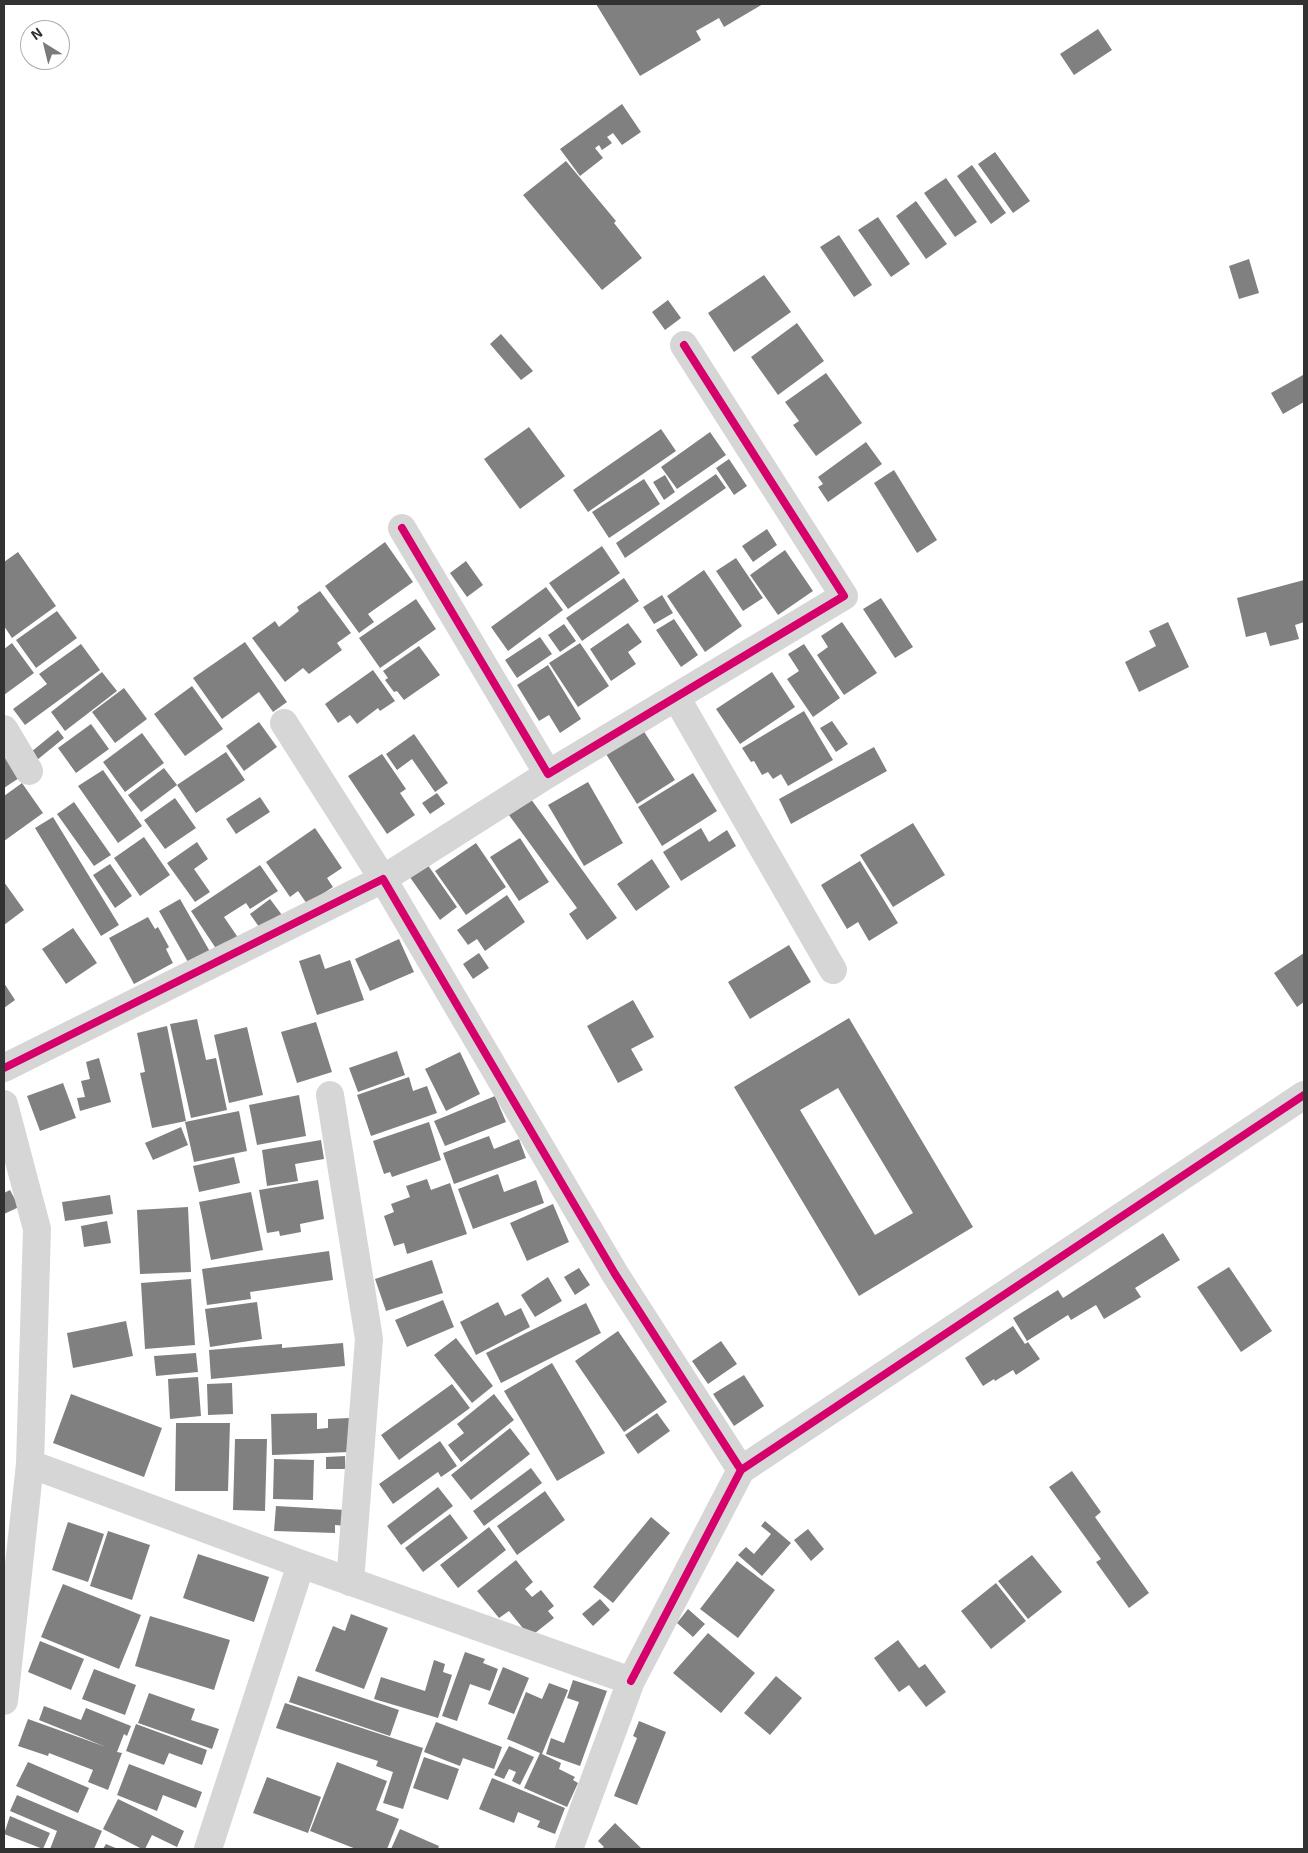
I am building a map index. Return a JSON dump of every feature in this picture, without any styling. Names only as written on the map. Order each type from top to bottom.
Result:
[{"type":"street","points":[[4,1068],[383,879],[548,774],[844,596],[684,345]]},
{"type":"street","points":[[402,528],[548,774]]},
{"type":"street","points":[[676,697],[833,970]]},
{"type":"street","points":[[284,723],[383,879],[615,1274],[741,1470]]},
{"type":"street","points":[[4,729],[29,771]]},
{"type":"street","points":[[568,1849],[631,1681],[741,1470],[1304,1095]]},
{"type":"street","points":[[330,1096],[369,1338],[350,1582]]},
{"type":"street","points":[[4,1104],[37,1229],[30,1464],[4,1701]]},
{"type":"street","points":[[30,1464],[350,1582],[631,1681]]},
{"type":"street","points":[[208,1849],[301,1564]]},
{"type":"building","points":[[596,4],[763,4],[724,27],[719,18],[696,31],[701,40],[640,76]]},
{"type":"building","points":[[1098,29],[1112,50],[1074,75],[1060,54]]},
{"type":"building","points":[[622,104],[641,132],[622,145],[613,133],[607,137],[612,143],[602,150],[599,145],[595,148],[603,158],[580,176],[560,149]]},
{"type":"building","points":[[995,152],[1030,201],[1013,213],[978,164]]},
{"type":"building","points":[[566,161],[616,221],[614,223],[642,258],[602,290],[523,195]]},
{"type":"building","points":[[972,165],[1006,213],[991,224],[957,176]]},
{"type":"building","points":[[946,178],[977,222],[955,237],[924,193]]},
{"type":"building","points":[[916,201],[947,244],[926,259],[896,216]]},
{"type":"building","points":[[878,217],[910,264],[891,277],[858,230]]},
{"type":"building","points":[[839,235],[872,285],[854,297],[820,247]]},
{"type":"building","points":[[1249,259],[1259,293],[1239,299],[1229,266]]},
{"type":"building","points":[[764,275],[791,312],[734,352],[708,313]]},
{"type":"building","points":[[668,300],[681,318],[665,330],[652,312]]},
{"type":"building","points":[[797,323],[824,361],[778,395],[751,357]]},
{"type":"building","points":[[501,334],[533,371],[521,380],[490,344]]},
{"type":"building","points":[[826,373],[862,423],[816,456],[793,425],[799,421],[785,402]]},
{"type":"building","points":[[1303,375],[1304,402],[1283,414],[1271,393]]},
{"type":"building","points":[[529,427],[565,476],[520,509],[484,459]]},
{"type":"building","points":[[661,429],[676,451],[588,512],[573,490]]},
{"type":"building","points":[[710,432],[726,455],[677,489],[661,467]]},
{"type":"building","points":[[866,442],[882,464],[828,502],[818,487],[823,484],[818,477]]},
{"type":"building","points":[[729,459],[747,486],[734,495],[716,468]]},
{"type":"building","points":[[894,470],[937,540],[917,553],[874,483]]},
{"type":"building","points":[[716,474],[726,488],[625,558],[616,543]]},
{"type":"building","points":[[665,475],[675,492],[664,500],[653,482]]},
{"type":"building","points":[[644,479],[660,504],[609,538],[592,512]]},
{"type":"building","points":[[767,529],[777,545],[753,562],[742,546]]},
{"type":"building","points":[[385,542],[413,582],[368,614],[374,622],[359,633],[325,586]]},
{"type":"building","points":[[602,546],[620,573],[568,609],[549,583]]},
{"type":"building","points":[[785,550],[813,591],[778,615],[750,575]]},
{"type":"building","points":[[18,552],[56,606],[12,638],[4,626],[4,562]]},
{"type":"building","points":[[736,558],[763,598],[743,611],[716,571]]},
{"type":"building","points":[[466,561],[483,585],[467,597],[450,573]]},
{"type":"building","points":[[704,570],[742,626],[705,652],[667,596]]},
{"type":"building","points":[[624,578],[639,601],[582,641],[566,618]]},
{"type":"building","points":[[1304,580],[1304,622],[1295,625],[1299,639],[1270,646],[1266,632],[1246,637],[1237,598]]},
{"type":"building","points":[[546,587],[563,610],[508,651],[491,627]]},
{"type":"building","points":[[320,591],[351,633],[337,643],[342,650],[309,674],[303,668],[285,682],[252,638],[275,621],[279,627],[299,611],[297,607]]},
{"type":"building","points":[[662,595],[673,613],[654,624],[643,607]]},
{"type":"building","points":[[881,598],[913,647],[895,658],[863,609]]},
{"type":"building","points":[[416,599],[436,629],[380,668],[359,638]]},
{"type":"building","points":[[57,611],[77,638],[36,668],[16,640]]},
{"type":"building","points":[[674,619],[698,655],[681,667],[656,630]]},
{"type":"building","points":[[842,622],[877,673],[844,695],[817,655],[828,647],[821,636]]},
{"type":"building","points":[[1168,622],[1189,667],[1139,692],[1125,662],[1156,646],[1149,631]]},
{"type":"building","points":[[628,623],[642,642],[628,652],[636,664],[611,681],[590,649]]},
{"type":"building","points":[[564,624],[576,641],[560,652],[548,635]]},
{"type":"building","points":[[540,637],[552,654],[517,678],[505,660]]},
{"type":"building","points":[[245,642],[287,702],[273,712],[259,692],[222,719],[193,678]]},
{"type":"building","points":[[12,643],[34,673],[4,695],[4,649]]},
{"type":"building","points":[[580,643],[609,686],[578,707],[549,663]]},
{"type":"building","points":[[81,644],[100,670],[25,725],[13,709],[47,684],[39,674]]},
{"type":"building","points":[[804,644],[840,698],[813,717],[787,679],[799,671],[788,654]]},
{"type":"building","points":[[419,646],[440,675],[404,700],[397,691],[394,692],[385,680],[388,678],[383,671]]},
{"type":"building","points":[[548,665],[581,719],[560,733],[549,715],[539,721],[517,685]]},
{"type":"building","points":[[373,670],[395,701],[380,711],[378,708],[357,724],[350,715],[338,723],[325,704]]},
{"type":"building","points":[[102,672],[117,691],[65,731],[51,712]]},
{"type":"building","points":[[772,672],[795,707],[740,744],[716,709]]},
{"type":"building","points":[[192,686],[223,729],[185,756],[154,714]]},
{"type":"building","points":[[124,688],[147,719],[115,743],[92,712]]},
{"type":"building","points":[[804,711],[833,760],[788,786],[781,774],[773,779],[768,772],[762,775],[754,761],[751,762],[742,748]]},
{"type":"building","points":[[832,721],[848,744],[836,752],[820,728]]},
{"type":"building","points":[[259,722],[277,747],[244,771],[226,746]]},
{"type":"building","points":[[91,724],[109,749],[76,773],[58,748]]},
{"type":"building","points":[[58,730],[64,738],[37,760],[31,752]]},
{"type":"building","points":[[643,730],[675,780],[637,804],[606,754]]},
{"type":"building","points":[[142,733],[164,763],[125,792],[103,762]]},
{"type":"building","points":[[414,734],[448,783],[435,792],[412,759],[397,770],[386,754]]},
{"type":"building","points":[[874,747],[887,771],[791,824],[779,799]]},
{"type":"building","points":[[226,752],[245,780],[196,813],[177,785]]},
{"type":"building","points":[[382,754],[406,789],[400,793],[415,815],[387,834],[348,776]]},
{"type":"building","points":[[4,756],[19,778],[4,788]]},
{"type":"building","points":[[164,768],[177,785],[141,812],[128,795]]},
{"type":"building","points":[[103,770],[142,826],[118,843],[78,786]]},
{"type":"building","points":[[693,773],[717,811],[662,846],[638,807]]},
{"type":"building","points":[[588,782],[623,843],[584,866],[548,805]]},
{"type":"building","points":[[22,783],[43,813],[4,841],[4,796]]},
{"type":"building","points":[[437,793],[445,804],[430,814],[422,803]]},
{"type":"building","points":[[528,795],[617,918],[587,940],[569,914],[577,908],[506,811]]},
{"type":"building","points":[[260,797],[270,812],[236,834],[226,819]]},
{"type":"building","points":[[175,798],[196,828],[165,849],[144,820]]},
{"type":"building","points":[[74,802],[111,855],[94,866],[57,814]]},
{"type":"building","points":[[53,817],[119,925],[101,936],[35,828]]},
{"type":"building","points":[[913,823],[945,875],[893,907],[860,855]]},
{"type":"building","points":[[315,828],[342,868],[327,878],[333,887],[307,904],[298,891],[290,897],[266,862]]},
{"type":"building","points":[[701,828],[709,842],[727,830],[736,846],[681,881],[663,852]]},
{"type":"building","points":[[144,837],[170,875],[140,896],[114,858]]},
{"type":"building","points":[[520,838],[549,882],[519,901],[490,857]]},
{"type":"building","points":[[197,842],[208,859],[194,869],[210,892],[195,902],[167,863]]},
{"type":"building","points":[[476,843],[506,887],[466,915],[435,871]]},
{"type":"building","points":[[652,859],[670,887],[636,911],[617,884]]},
{"type":"building","points":[[425,861],[457,907],[440,920],[407,873]]},
{"type":"building","points":[[860,861],[898,923],[869,941],[858,922],[847,929],[821,885]]},
{"type":"building","points":[[110,864],[132,896],[115,908],[93,875]]},
{"type":"building","points":[[260,865],[278,891],[250,909],[246,903],[224,917],[239,939],[219,953],[191,911]]},
{"type":"building","points":[[4,882],[24,910],[4,925]]},
{"type":"building","points":[[507,895],[525,922],[485,951],[477,939],[468,945],[457,930]]},
{"type":"building","points":[[180,899],[213,957],[192,969],[159,911]]},
{"type":"building","points":[[270,899],[285,919],[264,934],[250,914]]},
{"type":"building","points":[[148,917],[155,929],[158,927],[169,947],[166,949],[173,963],[134,984],[109,938]]},
{"type":"building","points":[[73,928],[97,963],[66,984],[42,949]]},
{"type":"building","points":[[399,939],[414,972],[370,991],[355,959]]},
{"type":"building","points":[[789,945],[811,982],[750,1019],[728,982]]},
{"type":"building","points":[[479,953],[489,968],[473,979],[463,964]]},
{"type":"building","points":[[1304,953],[1304,1002],[1297,1007],[1274,973]]},
{"type":"building","points":[[320,954],[325,969],[350,960],[364,1000],[317,1015],[299,961]]},
{"type":"building","points":[[4,983],[15,1000],[4,1008]]},
{"type":"building","points":[[633,1000],[654,1037],[631,1049],[643,1070],[618,1083],[587,1026]]},
{"type":"building","points":[[849,1018],[973,1227],[859,1296],[734,1087]],"holes":[[[838,1088],[913,1213],[875,1235],[800,1110]]]},
{"type":"building","points":[[197,1019],[206,1060],[216,1058],[227,1110],[191,1118],[170,1024]]},
{"type":"building","points":[[316,1022],[332,1072],[297,1083],[281,1032]]},
{"type":"building","points":[[167,1026],[186,1121],[152,1128],[140,1073],[145,1072],[137,1033]]},
{"type":"building","points":[[247,1027],[263,1095],[229,1103],[214,1035]]},
{"type":"building","points":[[397,1051],[405,1075],[358,1092],[349,1068]]},
{"type":"building","points":[[460,1052],[480,1094],[446,1111],[425,1069]]},
{"type":"building","points":[[99,1058],[111,1102],[80,1111],[77,1098],[85,1097],[81,1081],[90,1079],[86,1062]]},
{"type":"building","points":[[409,1077],[413,1091],[427,1086],[437,1113],[371,1136],[357,1095]]},
{"type":"building","points":[[63,1083],[76,1118],[40,1131],[27,1096]]},
{"type":"building","points":[[299,1095],[306,1136],[257,1145],[249,1105]]},
{"type":"building","points":[[495,1096],[506,1122],[445,1146],[434,1121]]},
{"type":"building","points":[[239,1111],[247,1151],[194,1162],[185,1122]]},
{"type":"building","points":[[429,1122],[441,1160],[392,1177],[390,1172],[384,1174],[373,1141]]},
{"type":"building","points":[[181,1127],[188,1145],[153,1160],[145,1143]]},
{"type":"building","points":[[489,1136],[494,1149],[519,1139],[526,1158],[454,1184],[443,1153]]},
{"type":"building","points":[[321,1140],[324,1159],[295,1164],[298,1181],[267,1186],[262,1150]]},
{"type":"building","points":[[234,1157],[240,1183],[199,1192],[193,1166]]},
{"type":"building","points":[[498,1174],[504,1192],[536,1180],[544,1203],[473,1229],[458,1189]]},
{"type":"building","points":[[427,1179],[431,1190],[450,1183],[467,1234],[407,1254],[404,1243],[394,1246],[384,1216],[394,1212],[391,1204],[410,1197],[406,1186]]},
{"type":"building","points":[[318,1180],[324,1219],[300,1224],[301,1232],[280,1236],[279,1231],[267,1233],[259,1190]]},
{"type":"building","points":[[10,1190],[19,1207],[4,1214],[4,1193]]},
{"type":"building","points":[[251,1192],[263,1250],[211,1260],[199,1202]]},
{"type":"building","points":[[110,1195],[113,1214],[65,1221],[62,1202]]},
{"type":"building","points":[[553,1204],[569,1242],[527,1261],[510,1223]]},
{"type":"building","points":[[188,1207],[191,1272],[140,1274],[137,1210]]},
{"type":"building","points":[[107,1221],[111,1243],[84,1247],[81,1226]]},
{"type":"building","points":[[1163,1233],[1180,1260],[1135,1288],[1141,1297],[1104,1319],[1096,1305],[1071,1320],[1068,1315],[1027,1341],[1013,1318],[1058,1290],[1063,1298]]},
{"type":"building","points":[[329,1251],[333,1280],[250,1292],[251,1299],[207,1305],[202,1269]]},
{"type":"building","points":[[432,1260],[443,1293],[386,1311],[375,1279]]},
{"type":"building","points":[[1229,1267],[1272,1331],[1241,1352],[1197,1287]]},
{"type":"building","points":[[579,1268],[590,1285],[575,1295],[564,1277]]},
{"type":"building","points":[[548,1277],[562,1301],[535,1317],[521,1295]]},
{"type":"building","points":[[191,1279],[195,1345],[145,1349],[141,1283]]},
{"type":"building","points":[[443,1300],[454,1327],[407,1347],[395,1320]]},
{"type":"building","points":[[257,1302],[262,1339],[210,1347],[205,1309]]},
{"type":"building","points":[[498,1302],[505,1316],[521,1308],[530,1327],[476,1355],[460,1322]]},
{"type":"building","points":[[586,1303],[601,1333],[501,1383],[486,1353]]},
{"type":"building","points":[[126,1321],[133,1356],[73,1368],[67,1333]]},
{"type":"building","points":[[1013,1326],[1025,1344],[1028,1342],[1040,1359],[1016,1375],[1013,1370],[983,1386],[965,1358]]},
{"type":"building","points":[[618,1331],[667,1402],[624,1432],[575,1361]]},
{"type":"building","points":[[456,1338],[493,1386],[472,1403],[434,1355]]},
{"type":"building","points":[[721,1341],[737,1364],[708,1384],[692,1361]]},
{"type":"building","points":[[343,1343],[345,1366],[211,1379],[209,1350],[282,1344],[282,1348]]},
{"type":"building","points":[[196,1353],[198,1372],[156,1376],[154,1356]]},
{"type":"building","points":[[552,1363],[605,1453],[557,1481],[504,1391]]},
{"type":"building","points":[[744,1375],[764,1406],[734,1426],[713,1394]]},
{"type":"building","points":[[198,1377],[201,1416],[170,1419],[168,1379]]},
{"type":"building","points":[[232,1383],[233,1414],[208,1415],[207,1384]]},
{"type":"building","points":[[452,1384],[470,1408],[399,1460],[381,1435]]},
{"type":"building","points":[[71,1394],[162,1428],[144,1477],[53,1443]]},
{"type":"building","points":[[494,1394],[514,1420],[461,1462],[448,1445],[464,1433],[457,1424]]},
{"type":"building","points":[[317,1413],[317,1429],[328,1428],[328,1419],[349,1418],[350,1452],[272,1455],[271,1414]]},
{"type":"building","points":[[657,1413],[670,1431],[638,1454],[625,1435]]},
{"type":"building","points":[[176,1423],[230,1423],[228,1491],[175,1491]]},
{"type":"building","points":[[510,1428],[530,1454],[471,1500],[451,1475]]},
{"type":"building","points":[[235,1439],[267,1439],[265,1511],[233,1510]]},
{"type":"building","points":[[440,1441],[457,1466],[441,1477],[438,1472],[393,1504],[379,1484]]},
{"type":"building","points":[[345,1456],[345,1469],[326,1469],[326,1457]]},
{"type":"building","points":[[274,1459],[314,1460],[313,1500],[273,1499]]},
{"type":"building","points":[[531,1468],[542,1483],[484,1526],[473,1511]]},
{"type":"building","points":[[1072,1471],[1101,1512],[1095,1517],[1149,1593],[1129,1608],[1096,1562],[1101,1559],[1049,1487]]},
{"type":"building","points":[[438,1487],[453,1506],[401,1545],[387,1526]]},
{"type":"building","points":[[545,1491],[565,1520],[517,1555],[497,1526]]},
{"type":"building","points":[[276,1506],[346,1510],[346,1526],[335,1525],[335,1533],[274,1531]]},
{"type":"building","points":[[450,1514],[468,1538],[423,1572],[405,1548]]},
{"type":"building","points":[[651,1517],[670,1533],[613,1603],[593,1587]]},
{"type":"building","points":[[765,1521],[791,1543],[762,1576],[738,1555],[746,1547],[754,1554],[771,1534],[761,1526]]},
{"type":"building","points":[[68,1522],[104,1534],[88,1582],[52,1570]]},
{"type":"building","points":[[489,1527],[506,1550],[458,1588],[440,1565]]},
{"type":"building","points":[[808,1529],[824,1549],[811,1561],[794,1540]]},
{"type":"building","points":[[108,1531],[150,1545],[132,1600],[90,1586]]},
{"type":"building","points":[[198,1554],[269,1577],[254,1622],[183,1598]]},
{"type":"building","points":[[1032,1555],[1062,1592],[1028,1619],[998,1581]]},
{"type":"building","points":[[516,1560],[533,1582],[525,1589],[532,1597],[541,1590],[554,1606],[548,1611],[554,1618],[530,1637],[509,1611],[499,1618],[477,1591]]},
{"type":"building","points":[[737,1561],[775,1590],[738,1638],[700,1609]]},
{"type":"building","points":[[996,1583],[1026,1621],[991,1649],[961,1611]]},
{"type":"building","points":[[63,1584],[141,1615],[119,1669],[41,1637]]},
{"type":"building","points":[[600,1599],[610,1610],[593,1626],[582,1614]]},
{"type":"building","points":[[688,1609],[705,1624],[693,1637],[677,1623]]},
{"type":"building","points":[[351,1614],[388,1628],[364,1689],[315,1671],[333,1626],[345,1631]]},
{"type":"building","points":[[150,1616],[230,1640],[214,1690],[135,1666]]},
{"type":"building","points":[[708,1633],[755,1673],[721,1713],[673,1673]]},
{"type":"building","points":[[898,1640],[919,1668],[925,1664],[946,1692],[926,1707],[909,1685],[899,1692],[874,1658]]},
{"type":"building","points":[[40,1641],[84,1659],[71,1690],[28,1672]]},
{"type":"building","points":[[465,1652],[485,1659],[483,1663],[498,1669],[490,1691],[470,1684],[457,1721],[442,1716]]},
{"type":"building","points":[[434,1660],[445,1664],[443,1672],[452,1675],[438,1718],[374,1699],[381,1677],[425,1691]]},
{"type":"building","points":[[503,1667],[529,1678],[514,1714],[488,1704]]},
{"type":"building","points":[[94,1669],[136,1685],[125,1715],[82,1699]]},
{"type":"building","points":[[298,1676],[399,1710],[390,1736],[289,1702]]},
{"type":"building","points":[[776,1676],[802,1698],[770,1735],[744,1713]]},
{"type":"building","points":[[573,1680],[607,1691],[580,1766],[546,1754],[551,1738],[564,1743],[579,1702],[567,1698]]},
{"type":"building","points":[[549,1683],[568,1690],[542,1754],[561,1763],[559,1769],[575,1777],[573,1780],[578,1783],[567,1807],[524,1788],[540,1753],[507,1739],[526,1692],[542,1699]]},
{"type":"building","points":[[149,1693],[195,1709],[191,1720],[219,1729],[212,1749],[138,1723]]},
{"type":"building","points":[[285,1703],[423,1748],[403,1809],[383,1803],[393,1772],[376,1766],[378,1761],[276,1728]]},
{"type":"building","points":[[44,1706],[81,1720],[86,1708],[131,1726],[127,1736],[124,1734],[117,1752],[122,1753],[108,1790],[88,1782],[93,1770],[49,1753],[48,1756],[18,1746],[28,1719],[106,1747],[39,1720]]},
{"type":"building","points":[[639,1721],[666,1732],[637,1805],[614,1796],[637,1738],[633,1736]]},
{"type":"building","points":[[436,1722],[502,1747],[494,1769],[463,1758],[460,1766],[424,1752]]},
{"type":"building","points":[[136,1724],[207,1750],[202,1765],[169,1753],[164,1765],[126,1751]]},
{"type":"building","points":[[509,1746],[534,1757],[520,1785],[512,1781],[516,1772],[509,1769],[504,1779],[494,1775]]},
{"type":"building","points":[[424,1757],[459,1769],[448,1800],[413,1788]]},
{"type":"building","points":[[28,1762],[89,1788],[78,1813],[16,1786]]},
{"type":"building","points":[[337,1762],[387,1781],[376,1810],[399,1819],[387,1849],[356,1849],[310,1831]]},
{"type":"building","points":[[129,1764],[202,1792],[196,1808],[163,1795],[157,1811],[117,1795]]},
{"type":"building","points":[[267,1777],[321,1797],[308,1833],[253,1813]]},
{"type":"building","points":[[492,1778],[565,1808],[555,1834],[537,1827],[540,1821],[518,1812],[514,1823],[479,1809]]},
{"type":"building","points":[[17,1795],[102,1831],[94,1849],[50,1849],[57,1831],[10,1811]]},
{"type":"building","points":[[118,1799],[184,1831],[177,1847],[152,1835],[145,1849],[142,1849],[103,1829]]},
{"type":"building","points":[[10,1816],[50,1833],[43,1849],[4,1834]]},
{"type":"building","points":[[615,1823],[642,1849],[601,1849],[604,1847],[598,1841]]},
{"type":"building","points":[[400,1829],[439,1846],[438,1849],[391,1849]]},
{"type":"building","points":[[106,1844],[118,1849],[103,1849]]},
{"type":"cycle path","points":[[402,528],[548,774],[844,596],[684,345]]},
{"type":"cycle path","points":[[4,1068],[383,879],[615,1274],[741,1470]]},
{"type":"cycle path","points":[[631,1681],[741,1470],[1304,1095]]}]
